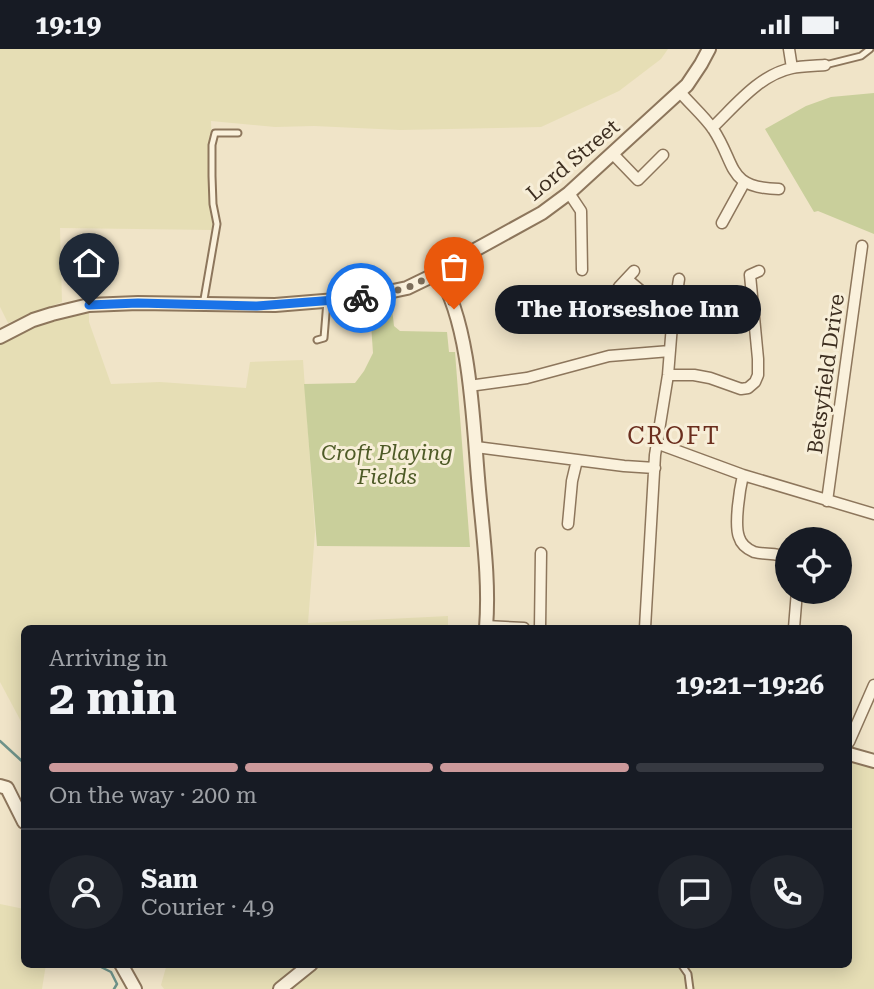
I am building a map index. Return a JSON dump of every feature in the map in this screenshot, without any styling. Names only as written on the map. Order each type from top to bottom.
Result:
[{"type":"street","name":"Lord Street","points":[[0,337],[33,320],[89,305],[275,305],[360,298],[416,285],[527,223],[569,193],[680,92],[694,75],[709,49]]},
{"type":"street","points":[[789,49],[792,68]]},
{"type":"street","points":[[712,128],[754,87],[777,73],[792,68],[825,65]]},
{"type":"street","points":[[680,92],[712,128],[736,174],[744,183],[761,189],[779,189]]},
{"type":"street","points":[[612,153],[638,180],[663,155]]},
{"type":"street","points":[[722,223],[744,183]]},
{"type":"street","points":[[569,193],[582,211],[582,270]]},
{"type":"street","name":"Betsyfield Drive","points":[[827,501],[859,251]]},
{"type":"street","points":[[668,375],[710,378],[741,389],[752,385],[757,379],[758,370],[757,301],[750,275],[759,271]]},
{"type":"street","points":[[438,273],[454,309],[469,386],[486,565],[486,625]]},
{"type":"street","points":[[619,288],[631,275],[640,290],[672,325]]},
{"type":"street","points":[[645,625],[656,443],[668,375],[679,279]]},
{"type":"street","points":[[469,386],[527,378],[616,355],[670,351]]},
{"type":"street","points":[[656,443],[743,474],[874,514]]},
{"type":"street","points":[[476,447],[654,468]]},
{"type":"street","points":[[568,524],[566,505],[577,460]]},
{"type":"street","points":[[743,474],[737,530],[741,541],[757,552],[775,554]]},
{"type":"street","points":[[540,625],[541,553]]},
{"type":"street","points":[[794,625],[796,604]]},
{"type":"street","points":[[852,735],[874,685]]},
{"type":"street","points":[[852,755],[874,761]]},
{"type":"street","points":[[0,786],[6,788],[21,816]]},
{"type":"street","points":[[123,968],[135,989]]},
{"type":"street","points":[[281,989],[306,968]]},
{"type":"lane","points":[[825,65],[861,55],[870,49]]},
{"type":"lane","points":[[203,305],[217,224],[213,204],[212,145],[215,132],[238,132]]},
{"type":"lane","points":[[317,340],[324,338],[327,301]]},
{"type":"lane","points":[[684,968],[688,974],[690,989]]},
{"type":"shaded area","points":[[0,49],[668,49],[661,59],[619,91],[541,127],[400,130],[275,127],[211,121],[214,230],[60,228],[62,302],[8,323],[0,307]]},
{"type":"shaded area","points":[[89,311],[89,322],[111,384],[160,382],[246,388],[250,362],[303,360],[315,532],[308,623],[448,616],[448,625],[21,625],[21,721],[0,682],[0,342],[58,318]]},
{"type":"shaded area","points":[[852,756],[874,762],[874,989],[164,989],[161,985],[166,968],[852,968]]},
{"type":"shaded area","points":[[0,904],[21,908],[21,968],[45,968],[42,989],[0,989]]},
{"type":"green space","points":[[874,93],[874,234],[818,211],[814,212],[765,129],[806,106],[831,97]]},
{"type":"green space","name":"Croft Playing Fields","points":[[392,308],[394,326],[400,331],[447,332],[449,352],[455,352],[470,547],[317,546],[304,384],[355,383],[373,353],[370,309]]},
{"type":"waterway","points":[[0,741],[21,760]]},
{"type":"waterway","points":[[103,968],[111,972],[117,984],[114,989]]},
{"type":"way so far","points":[[361,298],[407,288],[438,273],[454,309]]},
{"type":"place","name":"The Horseshoe Inn","points":[[454,309]]},
{"type":"district","name":"CROFT","points":[[674,436]]},
{"type":"route","points":[[89,305],[138,303],[257,306],[361,298]]}]
